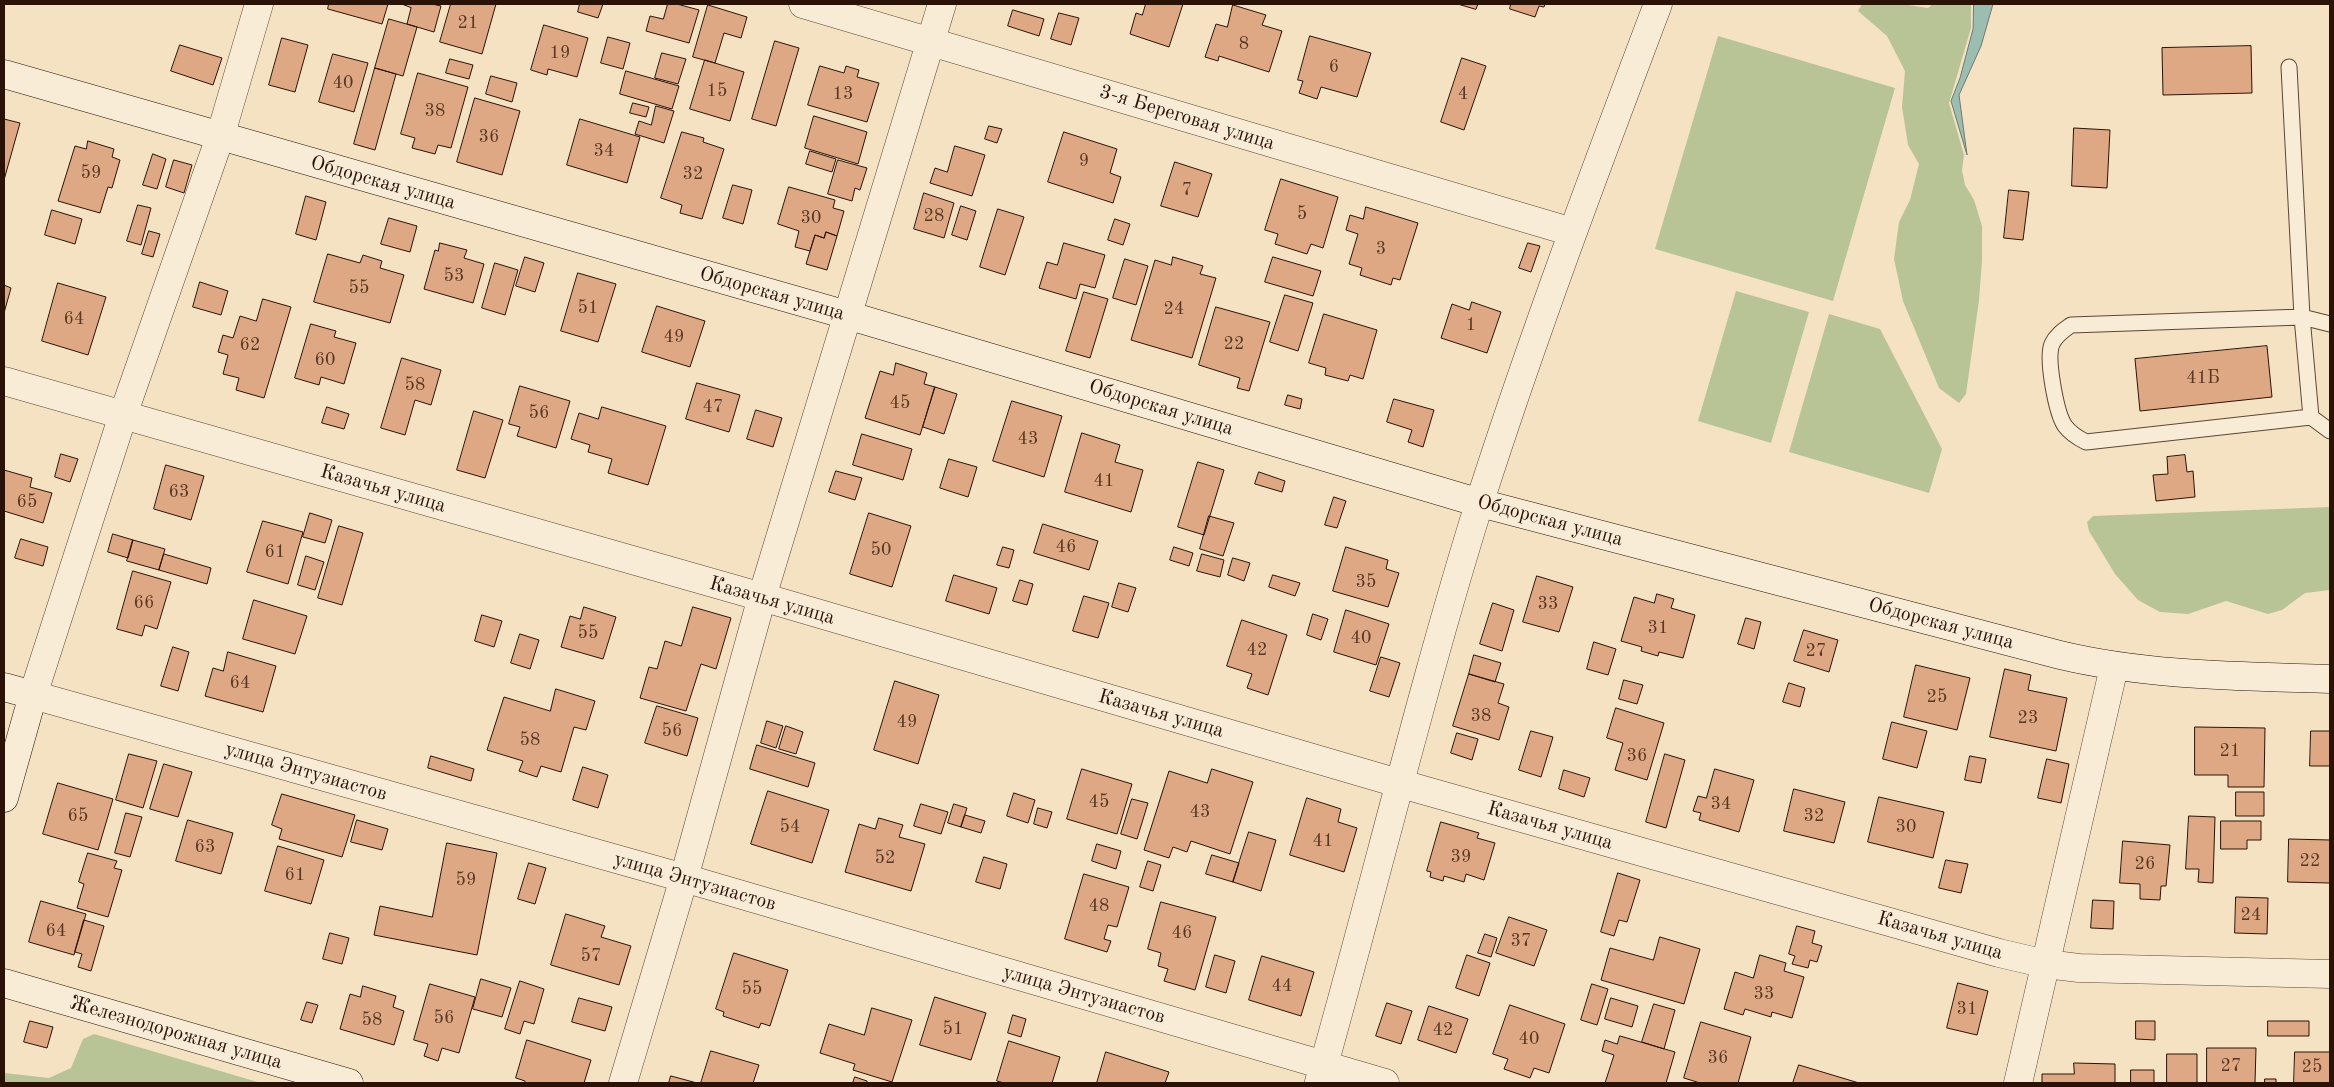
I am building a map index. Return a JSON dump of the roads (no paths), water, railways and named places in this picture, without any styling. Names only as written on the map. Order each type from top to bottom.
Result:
[{"type":"street","points":[[4,798],[34,695],[123,415],[220,137],[260,4]]},
{"type":"street","name":"3-я Береговая улица","points":[[803,4],[1572,232]]},
{"type":"street","points":[[623,1083],[684,878],[762,598],[942,4]]},
{"type":"street","points":[[1321,1074],[1398,783],[1480,503],[1572,232],[1658,4]]},
{"type":"street","name":"Обдорская улица","points":[[4,74],[847,315],[1480,503],[2060,656],[2114,667],[2189,674],[2330,679]]},
{"type":"street","name":"Казачья улица","points":[[4,381],[762,598],[1398,783],[1999,953],[2046,964],[2107,970],[2330,974]]},
{"type":"street","points":[[2018,1083],[2114,667]]},
{"type":"street","name":"улица Энтузиастов","points":[[4,687],[684,878],[1321,1074],[1385,1083]]},
{"type":"street","name":"Железнодорожная улица","points":[[4,983],[349,1083]]},
{"type":"lane","points":[[2289,67],[2302,317],[2311,417]]},
{"type":"lane","points":[[2330,324],[2302,317],[2071,325],[2060,333],[2052,344],[2049,356],[2059,414],[2073,436],[2086,442],[2311,417],[2330,431]]}]
